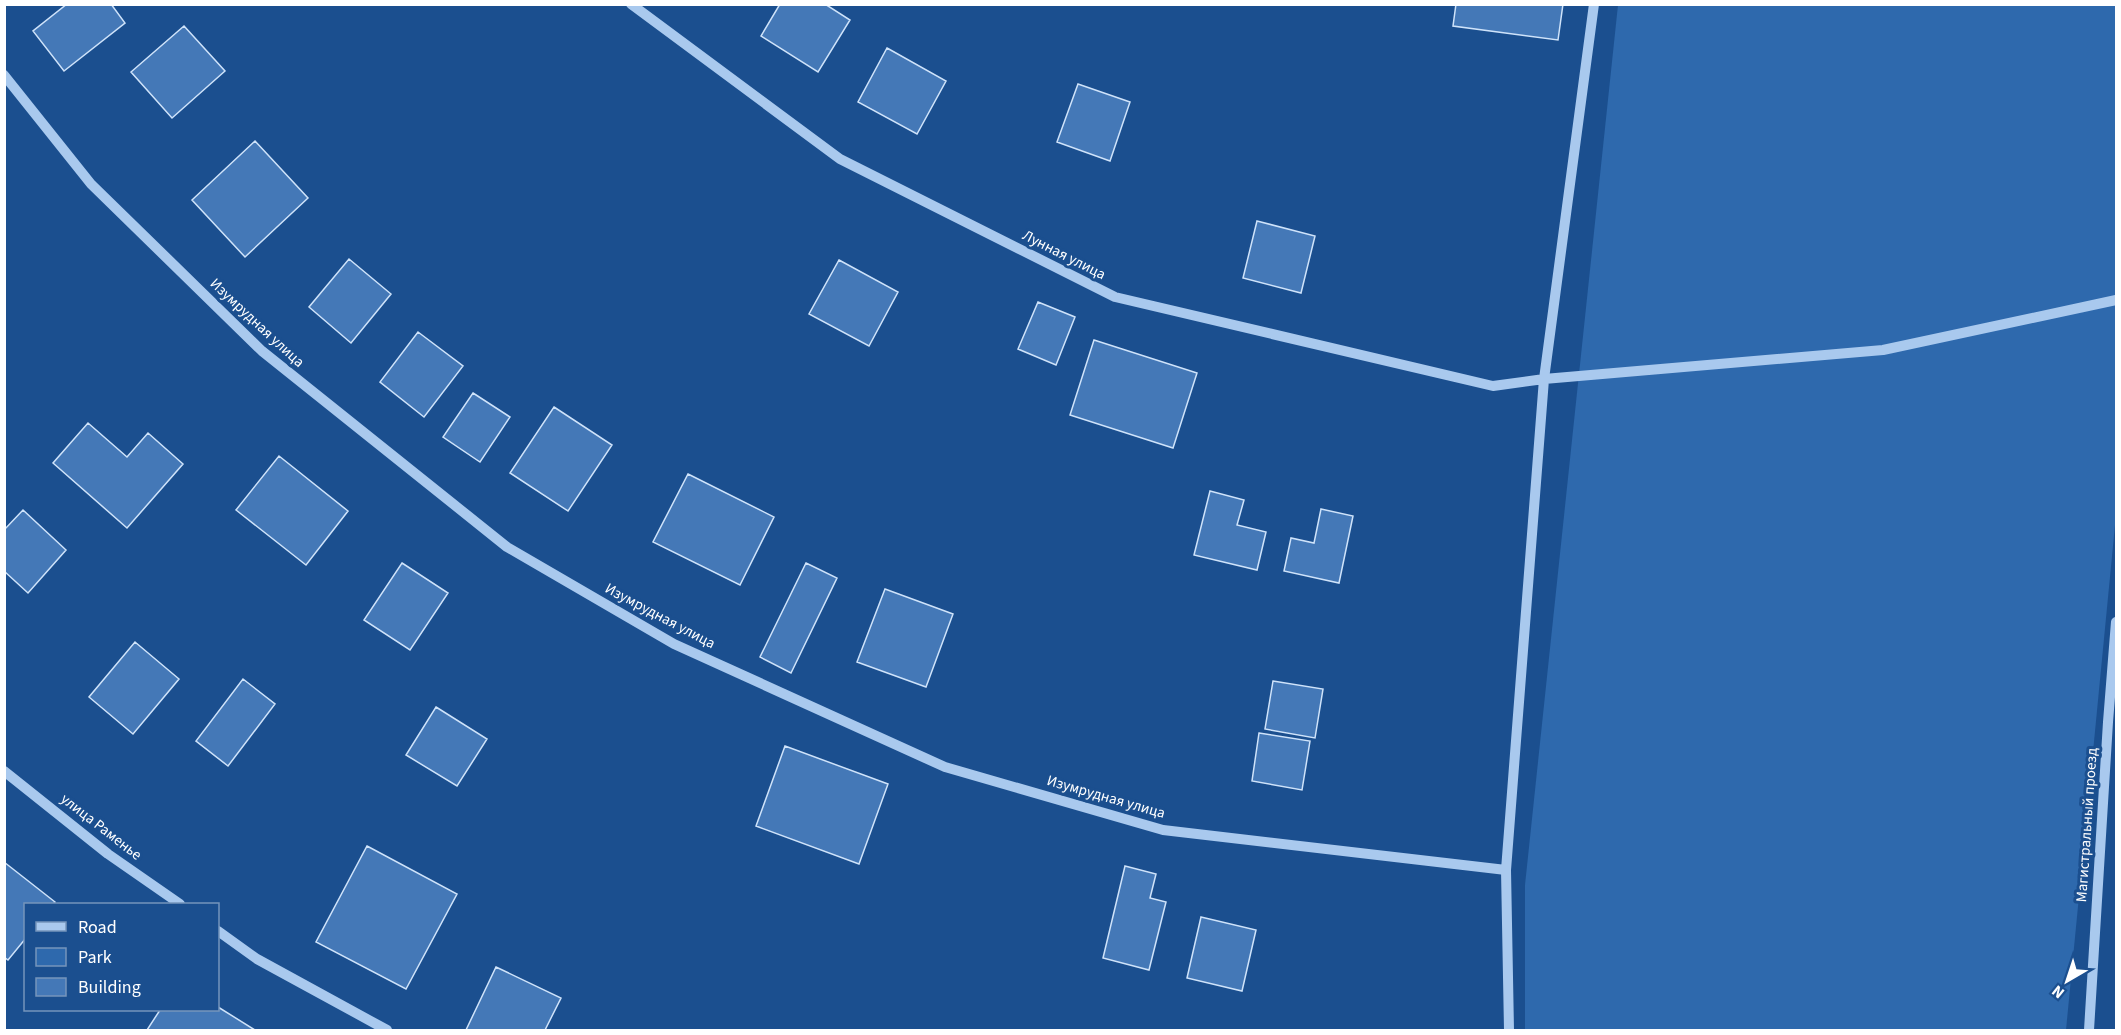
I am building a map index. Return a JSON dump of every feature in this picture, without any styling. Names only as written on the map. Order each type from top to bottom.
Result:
[{"type":"street","name":"Лунная улица","points":[[631,4],[840,159],[1114,297],[1493,386],[1544,379],[1883,350],[2116,300]]},
{"type":"street","points":[[1509,1030],[1506,870],[1544,379],[1593,4]]},
{"type":"street","name":"Изумрудная улица","points":[[4,75],[91,184],[262,351],[507,547],[674,644],[945,767],[1163,830],[1506,870]]},
{"type":"street","name":"Магистральный проезд","points":[[2089,1030],[2112,721],[2116,622]]},
{"type":"street","name":"улица Раменье","points":[[4,771],[108,854],[179,903]]},
{"type":"street","points":[[219,932],[257,959],[387,1030]]},
{"type":"green space","points":[[1618,5],[2116,5],[2116,515],[2066,1030],[1525,1030],[1525,885]]},
{"type":"building","points":[[67,4],[111,4],[125,23],[64,71],[33,31]]},
{"type":"building","points":[[780,4],[825,4],[850,20],[818,72],[761,36]]},
{"type":"building","points":[[1456,4],[1563,4],[1558,40],[1453,26]]},
{"type":"building","points":[[184,26],[225,71],[172,118],[131,72]]},
{"type":"building","points":[[887,48],[946,81],[917,134],[858,102]]},
{"type":"building","points":[[1078,84],[1130,102],[1110,161],[1057,142]]},
{"type":"building","points":[[255,141],[308,198],[245,257],[192,200]]},
{"type":"building","points":[[1257,221],[1315,236],[1301,293],[1243,278]]},
{"type":"building","points":[[349,259],[391,294],[351,343],[309,307]]},
{"type":"building","points":[[839,260],[898,292],[869,346],[809,314]]},
{"type":"building","points":[[1038,302],[1075,317],[1056,365],[1018,349]]},
{"type":"building","points":[[418,332],[463,366],[424,417],[380,382]]},
{"type":"building","points":[[1094,340],[1197,373],[1173,448],[1070,415]]},
{"type":"building","points":[[473,393],[510,417],[480,462],[443,437]]},
{"type":"building","points":[[554,407],[612,445],[568,511],[510,473]]},
{"type":"building","points":[[88,423],[127,457],[148,433],[183,464],[127,528],[53,463]]},
{"type":"building","points":[[279,456],[348,511],[306,565],[236,510]]},
{"type":"building","points":[[688,474],[774,517],[740,585],[653,542]]},
{"type":"building","points":[[1210,491],[1244,500],[1237,525],[1266,532],[1257,570],[1194,555]]},
{"type":"building","points":[[1321,509],[1353,516],[1339,583],[1284,571],[1291,538],[1314,543]]},
{"type":"building","points":[[23,510],[66,550],[28,593],[4,571],[4,530]]},
{"type":"building","points":[[402,563],[448,593],[410,650],[364,620]]},
{"type":"building","points":[[806,563],[837,578],[791,673],[760,657]]},
{"type":"building","points":[[885,589],[953,614],[926,687],[857,662]]},
{"type":"building","points":[[135,642],[179,679],[133,734],[89,697]]},
{"type":"building","points":[[243,679],[275,704],[228,766],[196,741]]},
{"type":"building","points":[[1273,681],[1323,689],[1315,738],[1265,729]]},
{"type":"building","points":[[436,707],[487,739],[457,786],[406,755]]},
{"type":"building","points":[[1259,733],[1310,741],[1302,790],[1252,781]]},
{"type":"building","points":[[785,746],[888,784],[859,864],[756,826]]},
{"type":"building","points":[[367,846],[457,894],[406,989],[316,942]]},
{"type":"building","points":[[4,862],[55,902],[24,903],[24,940],[8,960],[4,957]]},
{"type":"building","points":[[1125,866],[1156,874],[1150,898],[1166,902],[1149,970],[1103,958]]},
{"type":"building","points":[[1201,917],[1256,930],[1242,991],[1187,978]]},
{"type":"building","points":[[496,967],[561,998],[545,1030],[466,1030]]},
{"type":"building","points":[[219,1008],[255,1030],[147,1030],[159,1011],[219,1011]]}]
